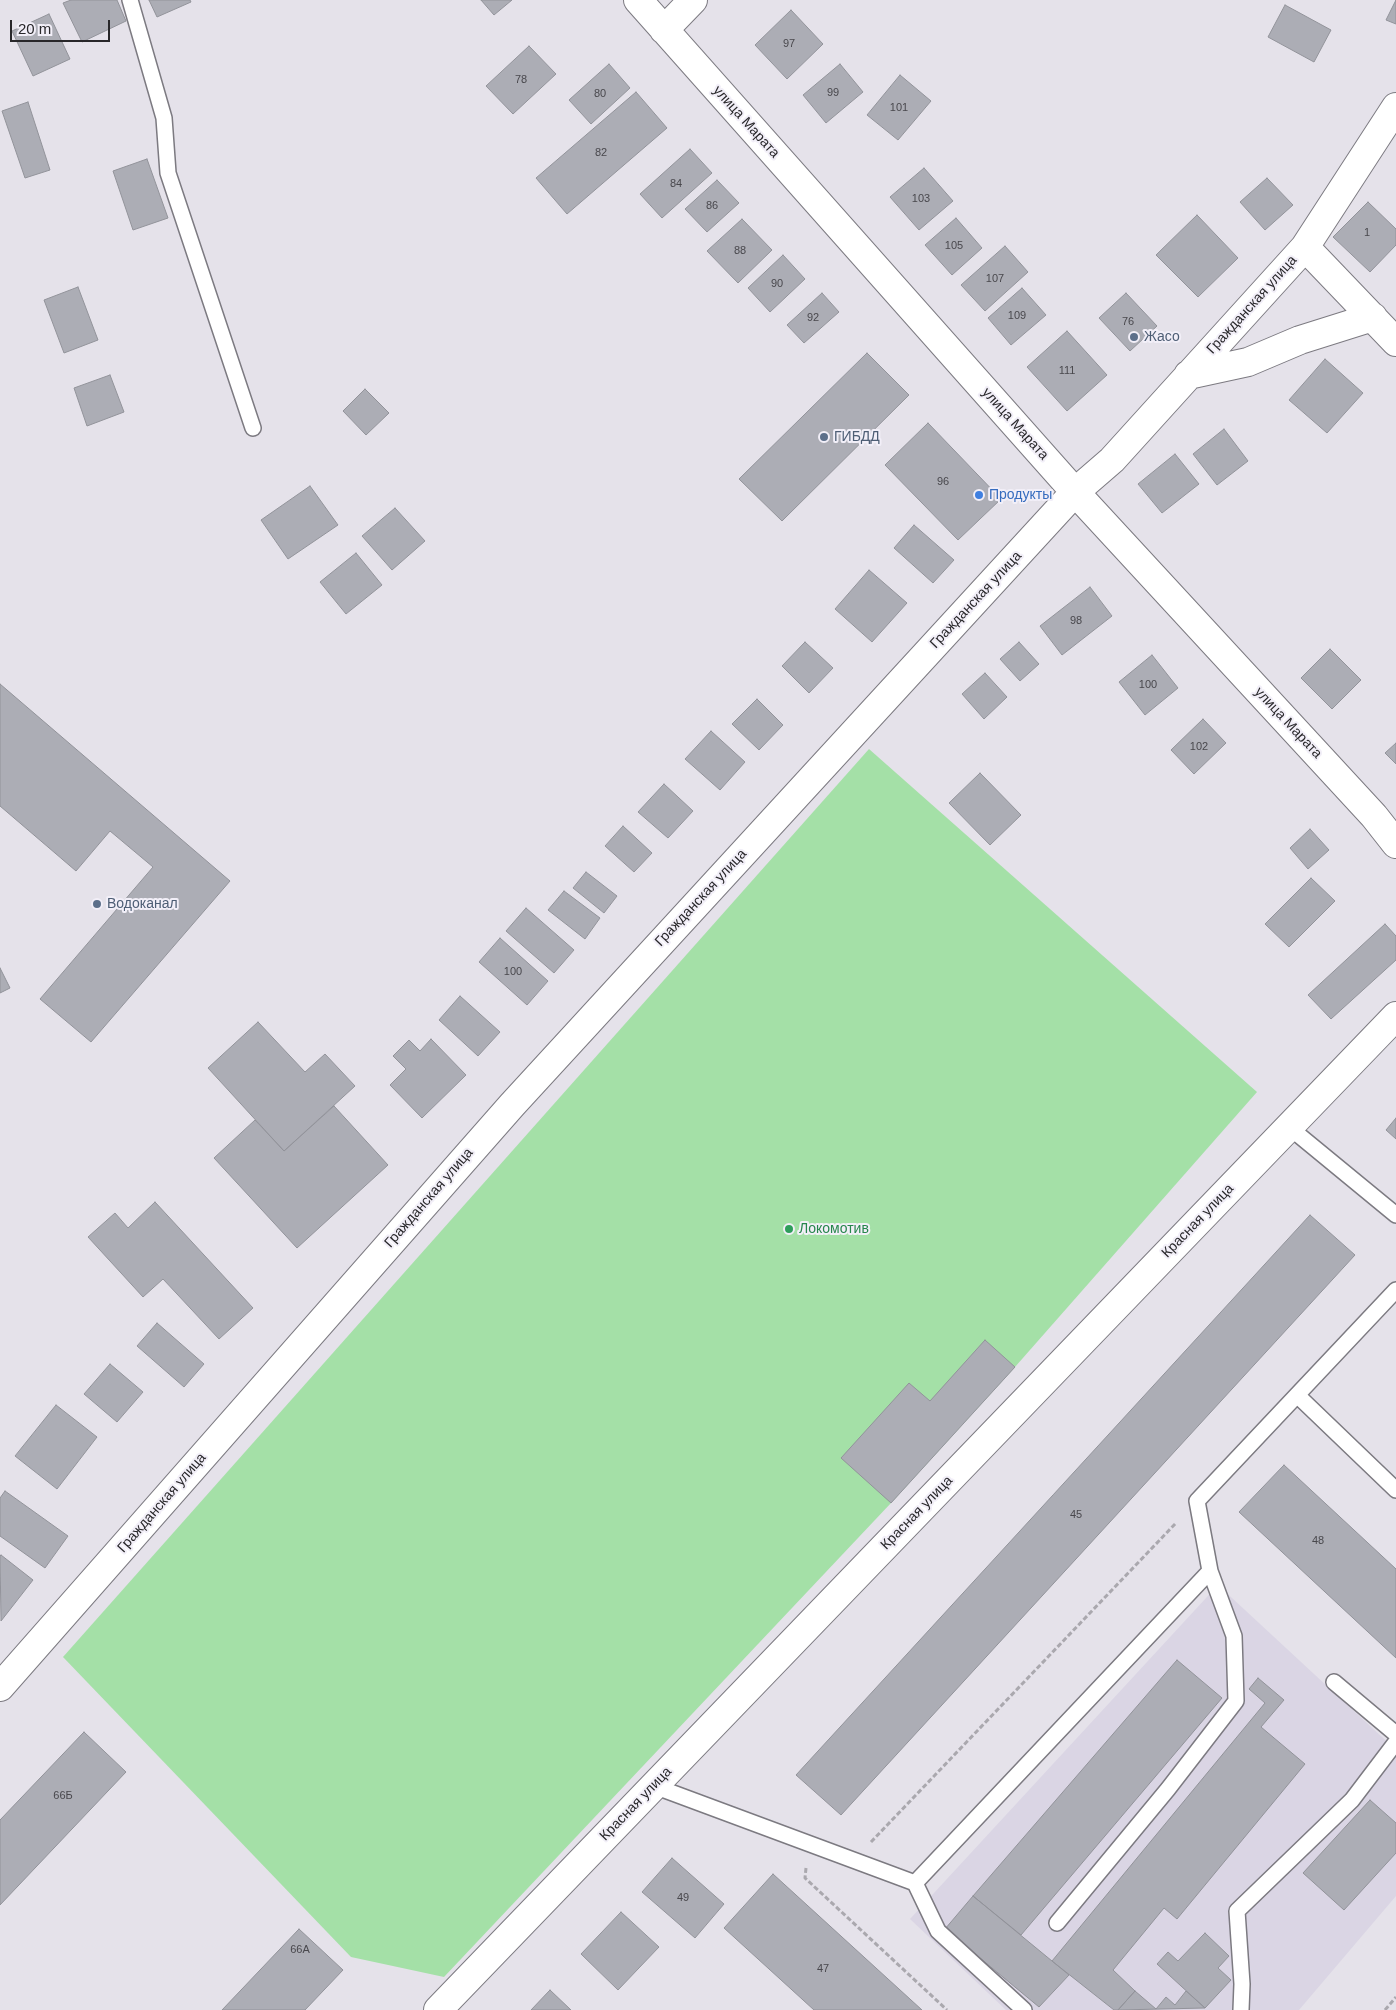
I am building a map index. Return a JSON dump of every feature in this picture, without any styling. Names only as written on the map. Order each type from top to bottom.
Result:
[{"type":"street","name":"улица Марата","points":[[638,0],[1075,492],[1374,816],[1396,844]]},
{"type":"street","points":[[664,30],[693,0]]},
{"type":"street","name":"Гражданская улица","points":[[0,1687],[512,1105],[1075,492],[1112,460],[1305,246],[1396,107]]},
{"type":"street","points":[[1305,246],[1396,342]]},
{"type":"street","points":[[1188,375],[1248,362],[1300,340],[1373,317]]},
{"type":"street","name":"Красная улица","points":[[438,2010],[1396,1016]]},
{"type":"lane","points":[[130,0],[164,118],[168,173],[253,428]]},
{"type":"lane","points":[[1289,1126],[1396,1215]]},
{"type":"lane","points":[[1057,1923],[1168,1788],[1236,1701],[1234,1636],[1210,1571],[1197,1500],[1396,1290]]},
{"type":"lane","points":[[1297,1395],[1396,1490]]},
{"type":"lane","points":[[915,1883],[1210,1571]]},
{"type":"lane","points":[[1334,1682],[1396,1734]]},
{"type":"lane","points":[[1241,2010],[1242,1984],[1237,1911],[1352,1800],[1396,1742]]},
{"type":"lane","points":[[654,1786],[852,1862],[915,1883],[938,1930],[1024,2010]]},
{"type":"path","points":[[852,1862],[1197,1500]]},
{"type":"path","points":[[808,1845],[805,1878],[947,2010]]},
{"type":"path","points":[[1385,2010],[1396,1997]]},
{"type":"shaded area","points":[[1218,1585],[1396,1750],[1396,1896],[1299,2010],[1006,2010],[910,1919]]},
{"type":"green space","name":"Локомотив","points":[[869,749],[1257,1092],[1015,1367],[891,1503],[444,1977],[351,1957],[63,1657]]},
{"type":"building","points":[[71,0],[117,0],[126,21],[82,42],[63,3]]},
{"type":"building","points":[[149,0],[190,0],[191,2],[157,17]]},
{"type":"building","points":[[481,0],[512,0],[494,15]]},
{"type":"building","points":[[1396,0],[1396,24],[1386,20]]},
{"type":"building","points":[[1285,5],[1331,30],[1314,62],[1268,37]]},
{"type":"building","points":[[791,10],[823,44],[787,79],[755,45]]},
{"type":"building","points":[[49,14],[70,59],[33,76],[12,31]]},
{"type":"building","points":[[529,46],[556,74],[513,114],[486,86]]},
{"type":"building","points":[[609,64],[630,88],[591,124],[569,100]]},
{"type":"building","points":[[840,64],[863,92],[826,123],[803,95]]},
{"type":"building","points":[[900,75],[931,101],[898,140],[867,115]]},
{"type":"building","points":[[636,92],[667,128],[567,214],[536,178]]},
{"type":"building","points":[[28,102],[50,170],[25,178],[2,111]]},
{"type":"building","points":[[690,149],[712,173],[662,218],[640,194]]},
{"type":"building","points":[[147,159],[168,218],[133,230],[113,171]]},
{"type":"building","points":[[924,168],[953,201],[919,230],[890,197]]},
{"type":"building","points":[[1267,178],[1293,205],[1265,230],[1240,202]]},
{"type":"building","points":[[717,180],[739,203],[707,232],[685,209]]},
{"type":"building","points":[[1368,202],[1396,229],[1396,245],[1370,272],[1333,237]]},
{"type":"building","points":[[1197,215],[1238,258],[1198,297],[1156,255]]},
{"type":"building","points":[[956,218],[982,248],[952,275],[925,245]]},
{"type":"building","points":[[742,219],[772,250],[738,283],[707,251]]},
{"type":"building","points":[[1005,246],[1028,272],[985,311],[961,285]]},
{"type":"building","points":[[783,255],[805,279],[770,312],[748,288]]},
{"type":"building","points":[[78,287],[98,340],[64,353],[44,300]]},
{"type":"building","points":[[1022,288],[1046,315],[1011,345],[988,318]]},
{"type":"building","points":[[822,293],[839,312],[804,343],[787,325]]},
{"type":"building","points":[[1126,293],[1157,326],[1130,351],[1099,318]]},
{"type":"building","points":[[1067,331],[1107,375],[1067,411],[1027,367]]},
{"type":"building","name":"ГИБДД","points":[[867,353],[909,395],[782,521],[739,479]]},
{"type":"building","points":[[1325,359],[1363,393],[1327,433],[1289,400]]},
{"type":"building","points":[[110,375],[124,412],[87,426],[74,388]]},
{"type":"building","points":[[365,389],[389,413],[366,435],[343,411]]},
{"type":"building","points":[[928,423],[1001,499],[958,540],[885,465]]},
{"type":"building","points":[[1224,429],[1248,461],[1217,485],[1193,454]]},
{"type":"building","points":[[1175,454],[1199,484],[1162,513],[1138,484]]},
{"type":"building","points":[[310,486],[338,525],[288,559],[261,520]]},
{"type":"building","points":[[395,508],[425,541],[392,570],[362,536]]},
{"type":"building","points":[[914,525],[954,560],[933,583],[894,548]]},
{"type":"building","points":[[356,553],[382,585],[346,614],[320,582]]},
{"type":"building","points":[[869,570],[907,603],[872,642],[835,609]]},
{"type":"building","points":[[1090,587],[1112,616],[1062,655],[1040,626]]},
{"type":"building","points":[[805,642],[833,668],[809,693],[782,666]]},
{"type":"building","points":[[1019,642],[1039,664],[1020,681],[1000,659]]},
{"type":"building","points":[[1330,649],[1361,680],[1332,709],[1301,678]]},
{"type":"building","points":[[1152,655],[1178,688],[1145,715],[1119,682]]},
{"type":"building","points":[[985,673],[1007,697],[984,719],[962,694]]},
{"type":"building","points":[[0,684],[230,881],[91,1042],[40,999],[153,867],[110,831],[76,871],[0,806]]},
{"type":"building","points":[[757,699],[783,725],[759,750],[732,724]]},
{"type":"building","points":[[1203,719],[1226,743],[1194,774],[1171,750]]},
{"type":"building","points":[[711,731],[745,762],[720,790],[685,759]]},
{"type":"building","points":[[1396,743],[1396,764],[1385,753]]},
{"type":"building","points":[[980,773],[1021,815],[990,845],[949,803]]},
{"type":"building","points":[[664,784],[693,811],[668,838],[638,812]]},
{"type":"building","points":[[623,826],[652,853],[634,872],[605,846]]},
{"type":"building","points":[[1310,829],[1329,850],[1308,869],[1290,848]]},
{"type":"building","points":[[586,872],[617,896],[604,913],[573,888]]},
{"type":"building","points":[[1311,878],[1335,901],[1289,947],[1265,924]]},
{"type":"building","points":[[564,891],[600,918],[585,939],[548,910]]},
{"type":"building","points":[[526,908],[574,950],[554,973],[506,931]]},
{"type":"building","points":[[1385,924],[1396,936],[1396,960],[1331,1019],[1308,995]]},
{"type":"building","points":[[500,938],[548,981],[527,1005],[479,962]]},
{"type":"building","points":[[0,968],[10,988],[0,993]]},
{"type":"building","points":[[460,996],[500,1032],[478,1056],[439,1020]]},
{"type":"building","points":[[258,1022],[305,1072],[325,1054],[355,1086],[284,1151],[208,1068]]},
{"type":"building","points":[[431,1039],[466,1075],[422,1118],[390,1085],[406,1069],[393,1056],[409,1040],[420,1051]]},
{"type":"building","points":[[334,1106],[388,1165],[297,1248],[214,1158],[255,1120],[284,1151]]},
{"type":"building","points":[[1396,1118],[1396,1139],[1386,1130]]},
{"type":"building","points":[[155,1202],[253,1308],[219,1339],[163,1279],[143,1297],[88,1237],[115,1213],[128,1228]]},
{"type":"building","points":[[1310,1215],[1355,1255],[841,1815],[796,1775]]},
{"type":"building","points":[[157,1323],[204,1364],[184,1387],[137,1346]]},
{"type":"building","points":[[985,1340],[1015,1367],[891,1503],[841,1458],[909,1383],[930,1401]]},
{"type":"building","points":[[110,1364],[143,1392],[117,1422],[84,1394]]},
{"type":"building","points":[[56,1405],[97,1437],[57,1489],[15,1456]]},
{"type":"building","points":[[1284,1465],[1396,1569],[1396,1658],[1239,1512]]},
{"type":"building","points":[[5,1491],[68,1536],[45,1568],[0,1536],[0,1498]]},
{"type":"building","points":[[0,1556],[33,1580],[1,1621]]},
{"type":"building","points":[[1177,1660],[1222,1698],[1021,1935],[973,1896]]},
{"type":"building","points":[[1258,1678],[1284,1700],[1261,1727],[1305,1764],[1177,1919],[1164,1908],[1113,1970],[1135,1991],[1118,2010],[1114,2010],[1052,1961],[1265,1703],[1249,1689]]},
{"type":"building","points":[[84,1732],[126,1772],[0,1905],[0,1820]]},
{"type":"building","points":[[1370,1800],[1396,1823],[1396,1853],[1344,1910],[1303,1873]]},
{"type":"building","points":[[672,1858],[724,1904],[695,1938],[642,1892]]},
{"type":"building","points":[[773,1874],[922,2010],[814,2010],[724,1928]]},
{"type":"building","points":[[973,1896],[1069,1975],[1039,2007],[945,1929]]},
{"type":"building","points":[[621,1912],[659,1947],[618,1990],[581,1954]]},
{"type":"building","points":[[299,1929],[343,1970],[305,2010],[222,2010]]},
{"type":"building","points":[[1205,1933],[1229,1956],[1218,1968],[1231,1980],[1205,2008],[1157,1964],[1168,1952],[1178,1961]]},
{"type":"building","points":[[550,1990],[571,2010],[531,2010]]},
{"type":"building","points":[[1135,1991],[1156,2009],[1166,1997],[1175,2005],[1186,1991],[1205,2008],[1118,2010]]},
{"type":"place","name":"Жасо","points":[[1134,337]]},
{"type":"place","name":"ГИБДД","points":[[824,437]]},
{"type":"place","name":"Продукты","points":[[979,495]]},
{"type":"place","name":"Водоканал","points":[[97,904]]},
{"type":"place","name":"Локомотив","points":[[789,1229]]}]
